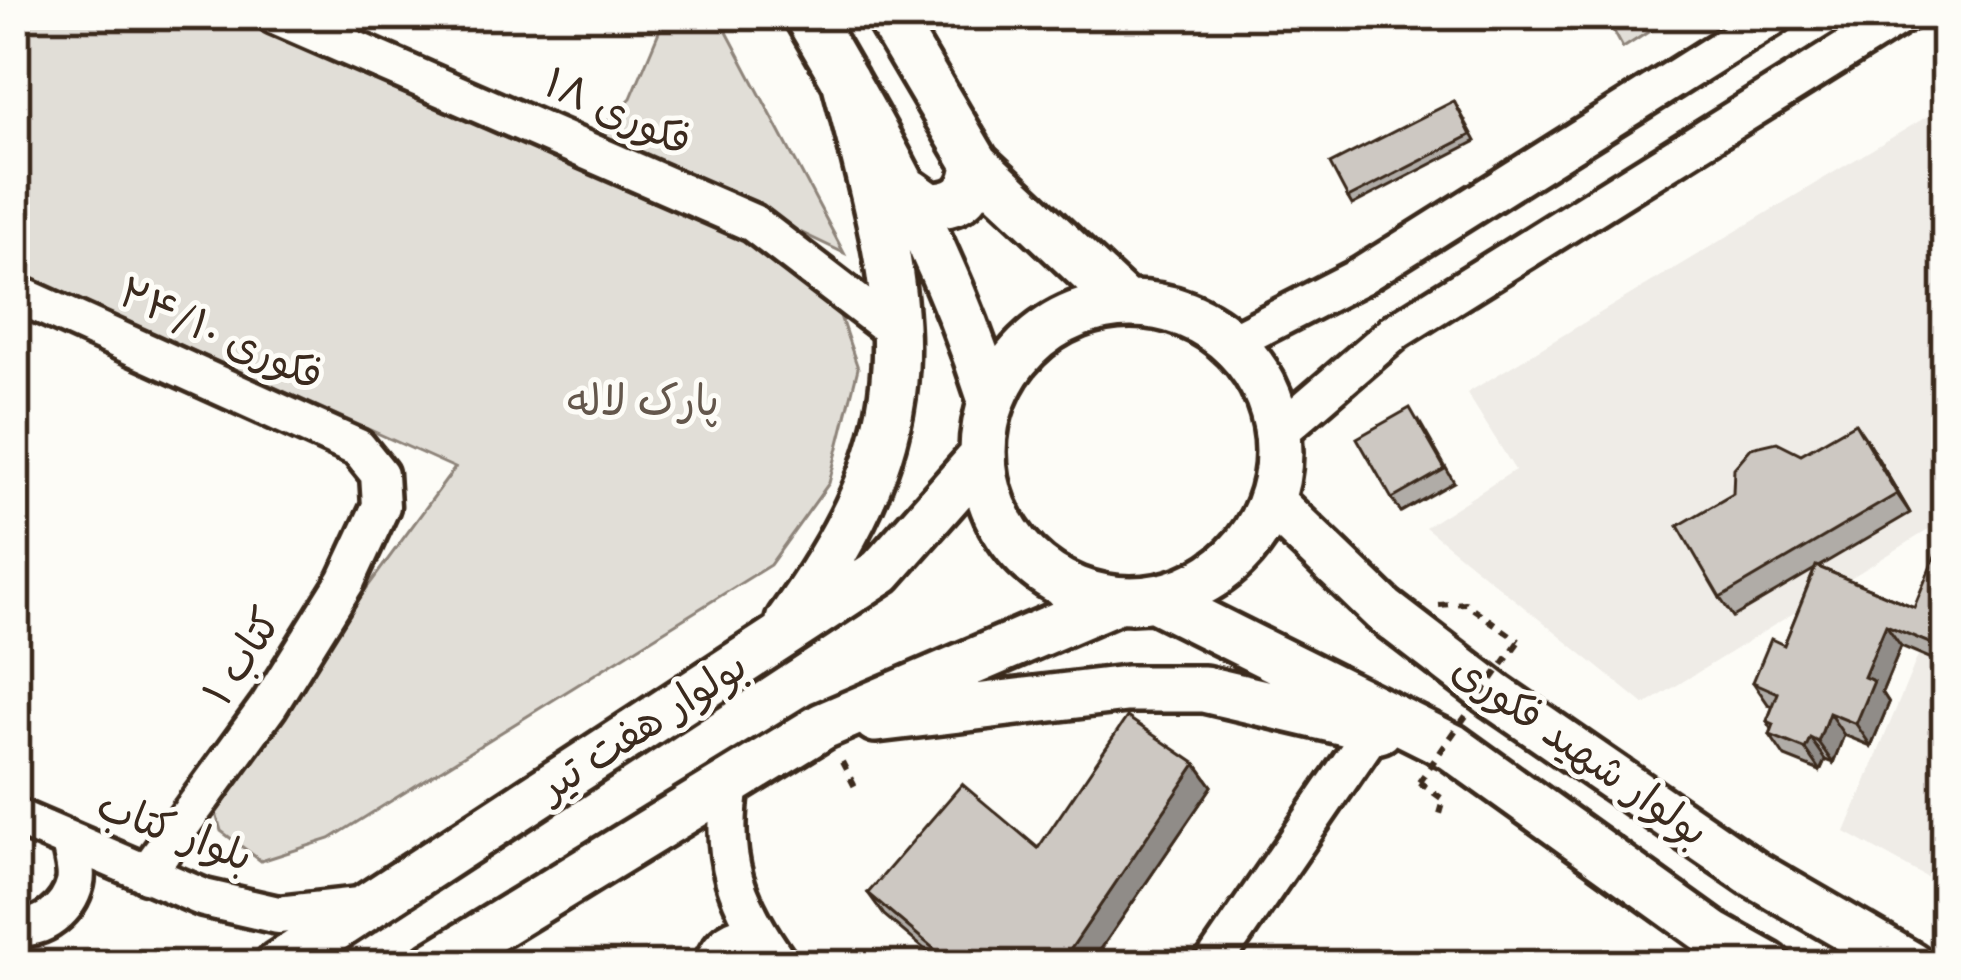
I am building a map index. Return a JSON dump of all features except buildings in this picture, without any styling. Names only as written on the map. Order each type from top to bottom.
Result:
[{"type":"main road","points":[[807,15],[910,192],[963,313],[991,400]]},
{"type":"main road","points":[[888,15],[976,164],[1124,303]]},
{"type":"main road","points":[[773,643],[837,554],[872,481],[893,409],[899,335],[882,222],[845,80]]},
{"type":"main road","points":[[910,192],[930,206],[955,205],[973,188],[976,164]]},
{"type":"main road","points":[[433,965],[823,726],[1136,599],[1192,588],[1226,567],[1253,538],[1272,503],[1280,468],[1280,432],[1270,397],[1232,342],[1200,320],[1163,306],[1124,303],[1082,311],[1043,331],[1012,362],[991,400],[982,457],[990,500],[1010,539],[1041,570],[1079,591],[1136,599]]},
{"type":"main road","name":"بولوار هفت تیر","points":[[278,965],[378,904],[881,571],[982,457]]},
{"type":"main road","name":"بولوار شهید فکوری","points":[[1272,503],[1383,610],[1495,696],[1754,874],[1911,965]]},
{"type":"main road","name":"بولوار شهید فکوری","points":[[1136,599],[1452,747],[1706,950],[1768,965]]},
{"type":"main road","points":[[823,726],[1126,689],[1204,689],[1452,747]]},
{"type":"street","name":"فکوری ١٨","points":[[275,15],[753,223],[899,335]]},
{"type":"street","points":[[1232,342],[1361,276],[1777,15],[1809,70]]},
{"type":"street","points":[[1280,432],[1396,331],[1902,15]]},
{"type":"street","name":"فکوری ۲۴/۱۰","points":[[15,293],[358,448],[379,474]]},
{"type":"street","name":"کتاب ۱","points":[[146,874],[269,705],[346,580],[381,506],[379,474]]},
{"type":"street","points":[[1212,965],[1374,728]]},
{"type":"street","points":[[731,785],[724,831],[728,867],[758,933],[780,965]]},
{"type":"street","name":"بلوار کتاب","points":[[15,817],[204,898],[278,915],[378,904]]},
{"type":"street","points":[[15,926],[26,929],[60,913],[77,880],[70,842]]},
{"type":"street","points":[[712,965],[721,946],[735,935],[758,933]]},
{"type":"path","points":[[1440,814],[1444,800],[1419,782],[1519,641],[1465,603]]},
{"type":"shaded area","points":[[1946,105],[1946,519],[1645,705],[1425,527],[1515,470],[1467,393]]},
{"type":"shaded area","points":[[1946,588],[1946,888],[1845,832]]},
{"type":"green space","name":"پارک لاله","points":[[15,15],[241,15],[748,233],[832,293],[858,368],[829,483],[770,565],[330,839],[261,861],[221,831],[212,799],[455,468],[15,271]]},
{"type":"green space","points":[[666,15],[718,15],[844,253],[594,134],[631,98]]},
{"type":"green space","points":[[1605,15],[1675,15],[1623,48]]}]
